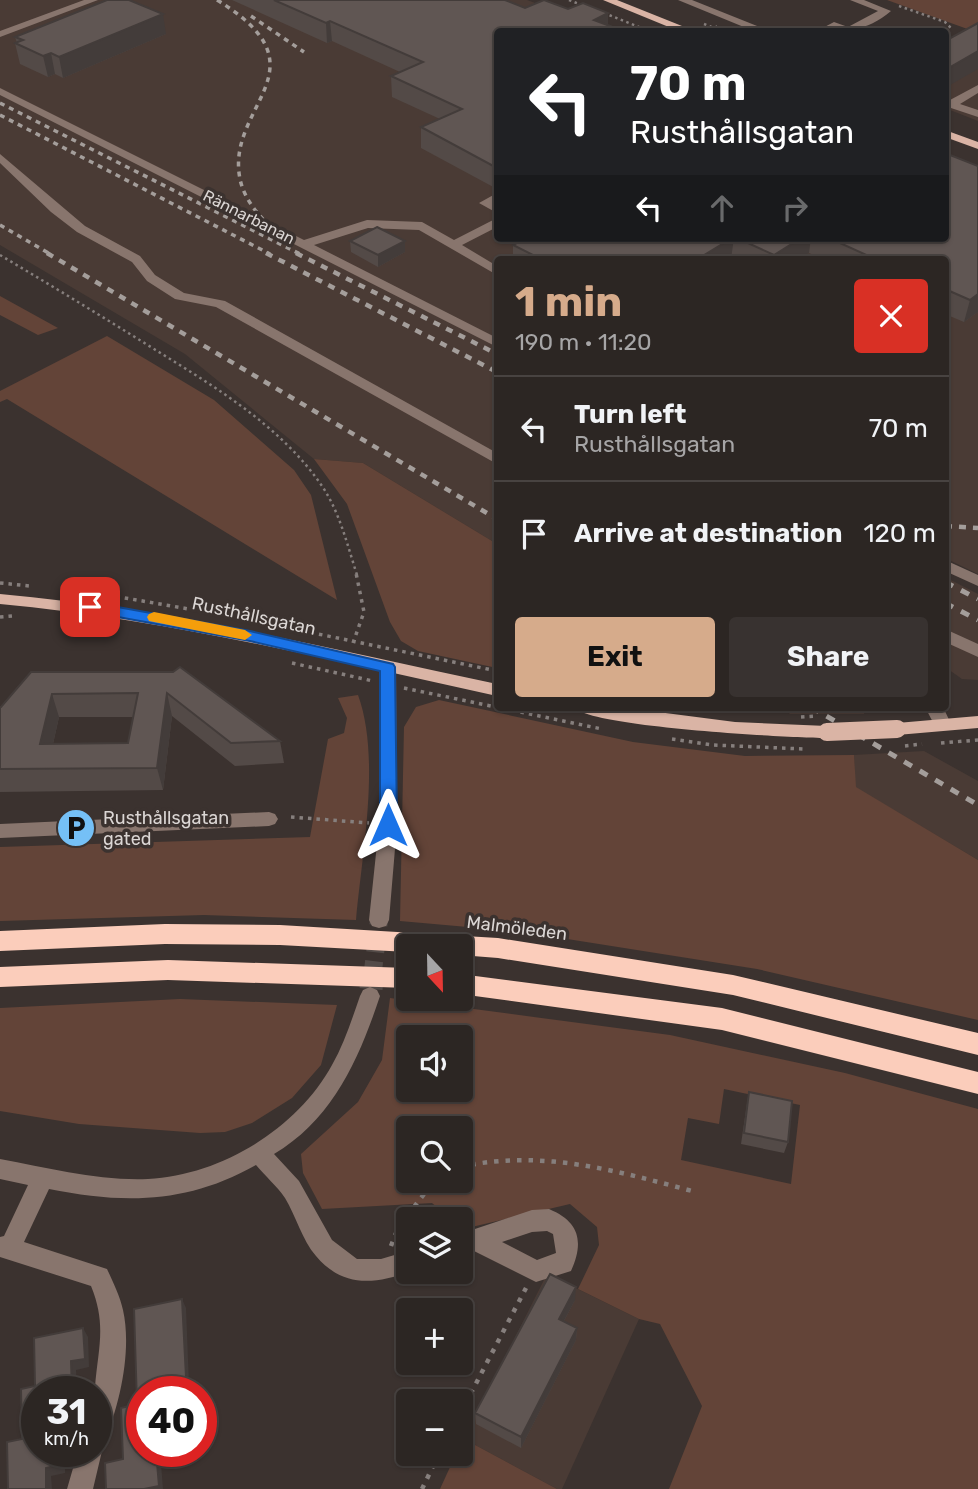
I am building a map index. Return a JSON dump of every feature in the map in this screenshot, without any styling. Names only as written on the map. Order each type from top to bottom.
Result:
[{"type":"highway","name":"Malmöleden","points":[[0,941],[165,934],[280,935],[498,948],[733,985],[978,1044]]},
{"type":"highway","points":[[0,977],[182,971],[396,978]]},
{"type":"highway","points":[[473,986],[722,1019],[978,1083]]},
{"type":"main road","points":[[608,0],[682,28]]},
{"type":"main road","points":[[949,135],[978,146]]},
{"type":"main road","name":"Rusthållsgatan","points":[[0,599],[90,607],[170,620],[494,689]]},
{"type":"main road","points":[[605,711],[664,722],[747,731],[827,732],[978,722]]},
{"type":"street","points":[[58,0],[73,8]]},
{"type":"street","points":[[0,34],[93,0]]},
{"type":"street","points":[[683,0],[756,28]]},
{"type":"street","points":[[852,28],[886,11],[855,0]]},
{"type":"street","points":[[949,102],[978,88]]},
{"type":"street","name":"Rännarbanan","points":[[0,91],[494,341]]},
{"type":"street","points":[[949,103],[978,114]]},
{"type":"street","points":[[0,157],[55,209],[81,229],[136,259],[151,278],[170,290],[180,296],[220,304],[494,457]]},
{"type":"street","points":[[494,198],[485,203],[494,208]]},
{"type":"street","points":[[302,245],[367,224],[422,226],[494,269]]},
{"type":"street","points":[[453,245],[494,224]]},
{"type":"street","points":[[949,567],[978,581]]},
{"type":"street","points":[[949,637],[978,651]]},
{"type":"street","points":[[379,920],[388,825],[388,667]]},
{"type":"street","points":[[936,711],[943,726]]},
{"type":"street","points":[[0,831],[268,819]]},
{"type":"street","points":[[0,1169],[97,1186],[150,1189],[204,1178],[259,1153],[298,1126],[332,1085],[357,1037],[370,996]]},
{"type":"street","points":[[259,1153],[291,1188],[324,1248],[353,1270],[381,1270],[396,1266]]},
{"type":"street","points":[[43,1177],[5,1247],[99,1277],[112,1310],[111,1376]]},
{"type":"street","points":[[473,1241],[532,1221],[549,1220],[564,1228],[567,1253],[563,1263],[536,1271],[473,1245]]},
{"type":"street","points":[[79,1489],[85,1467]]},
{"type":"path","points":[[569,0],[592,9]]},
{"type":"path","points":[[893,4],[945,22],[951,28],[949,29]]},
{"type":"path","points":[[604,13],[638,27]]},
{"type":"path","points":[[704,24],[714,28],[718,26]]},
{"type":"path","points":[[0,255],[214,387],[295,453],[321,484],[337,513],[366,609],[364,622],[345,657]]},
{"type":"path","points":[[922,744],[978,740]]},
{"type":"path","points":[[291,817],[388,825]]},
{"type":"path","points":[[473,1163],[515,1158],[593,1166],[692,1191]]},
{"type":"path","points":[[381,1270],[398,1227],[425,1193]]},
{"type":"path","points":[[473,1390],[536,1271]]},
{"type":"path","points":[[422,1489],[433,1466]]},
{"type":"shaded area","points":[[0,0],[527,0],[601,28],[494,28],[494,242],[949,242],[949,230],[978,174],[978,574],[949,560],[949,256],[494,256],[494,542],[363,463],[314,459],[185,354],[0,245]]},
{"type":"shaded area","points":[[887,0],[978,0],[978,36],[973,31]]},
{"type":"shaded area","points":[[978,36],[978,121],[949,110],[949,48]]},
{"type":"shaded area","points":[[0,296],[58,328],[38,335],[0,315]]},
{"type":"shaded area","points":[[107,336],[214,400],[294,470],[311,495],[337,600],[7,399],[0,402],[0,391]]},
{"type":"shaded area","points":[[314,459],[363,463],[494,542],[494,667],[418,651],[401,641],[390,622],[347,504]]},
{"type":"shaded area","points":[[949,579],[978,594],[978,680],[962,679],[949,670]]},
{"type":"shaded area","points":[[358,695],[365,720],[369,776],[356,920],[204,915],[0,921],[0,847],[310,837],[328,739],[344,733],[347,718],[338,698]]},
{"type":"shaded area","points":[[439,700],[633,742],[745,756],[854,755],[856,787],[978,860],[978,1020],[757,969],[523,932],[400,921],[404,727],[416,707]]},
{"type":"shaded area","points":[[786,711],[865,711],[864,714],[790,714]]},
{"type":"shaded area","points":[[924,751],[978,781],[978,860],[855,787],[854,755]]},
{"type":"shaded area","points":[[390,998],[396,999],[396,1012],[472,1012],[473,1009],[670,1035],[845,1073],[978,1109],[978,1489],[669,1489],[702,1406],[660,1324],[639,1319],[578,1289],[599,1245],[597,1227],[570,1204],[473,1227],[473,1207],[437,1207],[432,1203],[322,1209],[303,1173],[301,1154],[358,1102],[382,1060]],"holes":[[[724,1089],[800,1105],[791,1184],[681,1160],[688,1118],[719,1124]]]},
{"type":"shaded area","points":[[180,999],[337,1005],[321,1065],[292,1098],[252,1123],[225,1132],[200,1133],[79,1124],[0,1111],[0,1008]]},
{"type":"shaded area","points":[[547,1274],[639,1319],[562,1489],[557,1489],[473,1444],[473,1421]]},
{"type":"shaded area","points":[[473,1444],[557,1489],[440,1489],[451,1466],[473,1466]]},
{"type":"building","points":[[107,0],[129,0],[163,14],[59,57],[51,53],[43,56],[15,43],[23,40],[15,37]]},
{"type":"building","points":[[274,0],[505,0],[525,8],[544,0],[568,9],[583,3],[608,13],[594,20],[610,26],[494,28],[494,166],[421,127],[462,109],[391,76],[423,62],[330,21],[326,23]]},
{"type":"building","points":[[978,23],[978,51],[949,68],[949,39]]},
{"type":"building","points":[[949,155],[978,166],[978,294],[970,300],[949,291],[949,256],[869,256],[838,242],[949,242]]},
{"type":"building","points":[[377,227],[405,241],[378,255],[350,241]]},
{"type":"building","points":[[519,242],[725,242],[703,256],[535,256],[513,245]]},
{"type":"building","points":[[746,242],[795,242],[774,255]]},
{"type":"building","points":[[180,667],[280,741],[231,743],[167,693],[157,768],[0,769],[0,707],[31,672],[173,672]],"holes":[[[138,693],[128,743],[40,744],[52,694]]]},
{"type":"building","points":[[749,1092],[792,1101],[788,1142],[744,1133]]},
{"type":"building","points":[[550,1274],[576,1287],[559,1319],[577,1328],[521,1437],[475,1413]]},
{"type":"building","points":[[182,1299],[186,1376],[136,1376],[134,1309]]},
{"type":"building","points":[[83,1328],[85,1359],[71,1361],[72,1376],[35,1376],[34,1338]]},
{"type":"building","points":[[126,1407],[126,1467],[157,1467],[159,1486],[144,1489],[106,1489],[105,1467],[112,1467],[112,1461],[123,1459],[121,1408]]},
{"type":"building","points":[[21,1439],[21,1467],[51,1467],[46,1468],[46,1489],[8,1489],[7,1442]]},
{"type":"tunnel","points":[[372,979],[379,920]]},
{"type":"tunnel","points":[[371,989],[372,977]]},
{"type":"railway","points":[[217,0],[250,24],[266,47],[270,67],[265,88],[239,153],[240,179],[251,205],[284,240]]},
{"type":"railway","points":[[251,16],[304,52]]},
{"type":"railway","points":[[0,103],[300,254]]},
{"type":"railway","points":[[0,115],[270,254]]},
{"type":"railway","points":[[0,225],[50,254]]},
{"type":"railway","points":[[47,253],[494,517]]},
{"type":"railway","points":[[266,253],[494,370]]},
{"type":"railway","points":[[296,253],[494,352]]},
{"type":"railway","points":[[949,526],[978,528]]},
{"type":"railway","points":[[949,584],[978,599]]},
{"type":"railway","points":[[949,605],[978,620]]},
{"type":"railway","points":[[818,711],[978,805]]},
{"type":"slow traffic","points":[[154,617],[245,635]]},
{"type":"place","name":"Rusthållsgatan gated","points":[[76,828]]},
{"type":"route","points":[[90,607],[277,641],[388,667],[388,825]]}]
